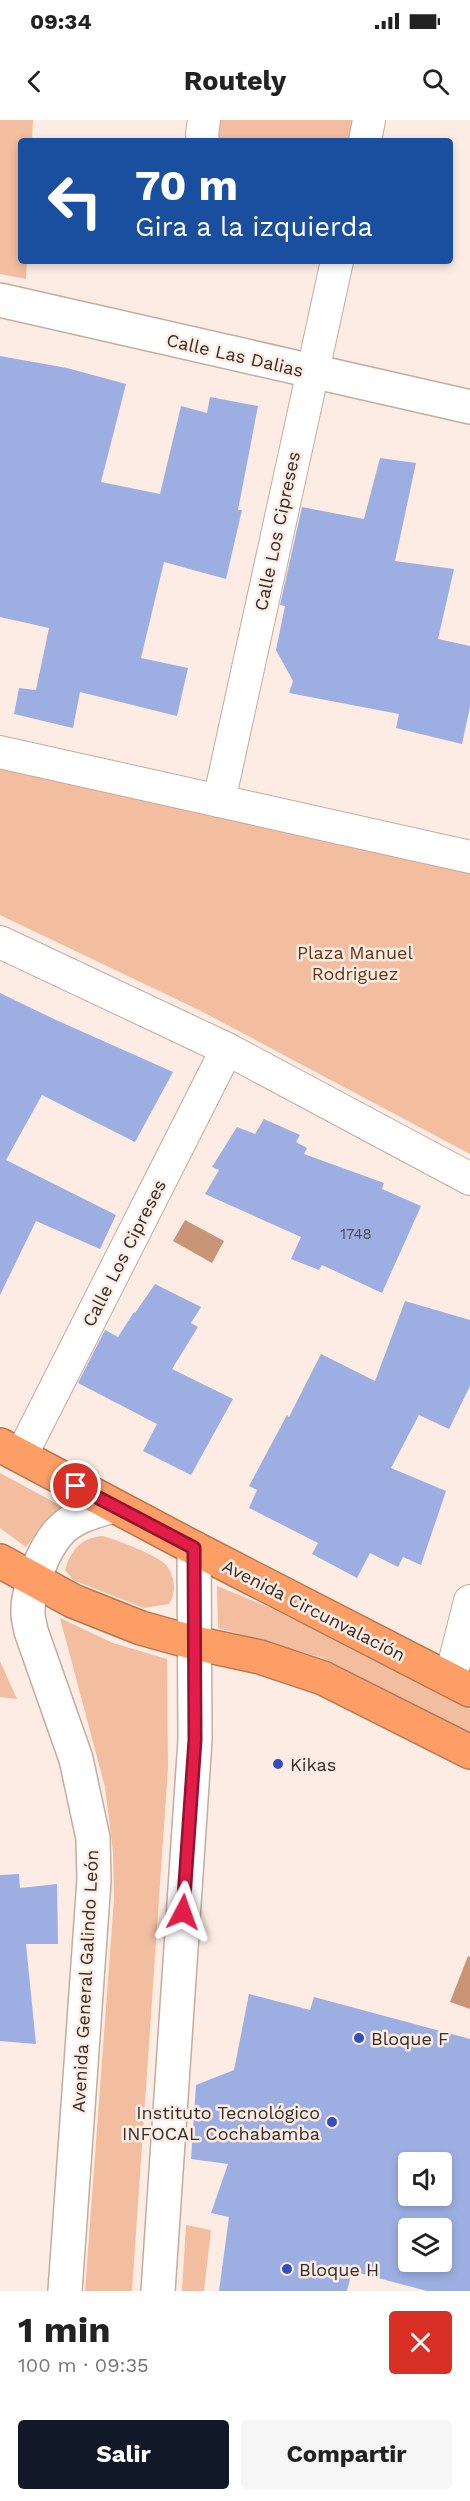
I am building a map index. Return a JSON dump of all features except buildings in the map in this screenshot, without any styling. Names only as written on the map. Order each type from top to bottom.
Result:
[{"type":"highway","name":"Avenida Circunvalación","points":[[10,1451],[460,1685]]},
{"type":"highway","points":[[0,1561],[73,1602],[141,1628],[260,1657],[322,1678],[470,1752]]},
{"type":"main road","name":"Calle Las Dalias","points":[[0,300],[470,406]]},
{"type":"main road","name":"Avenida General Galindo León","points":[[65,2291],[94,1881],[93,1838],[76,1759],[31,1631],[27,1612],[33,1581],[53,1539],[64,1527],[84,1515],[113,1506]]},
{"type":"main road","points":[[158,2291],[195,1740],[194,1548]]},
{"type":"street","points":[[203,138],[204,120]]},
{"type":"street","points":[[366,138],[369,120]]},
{"type":"street","name":"Calle Los Cipreses","points":[[219,801],[336,264]]},
{"type":"street","points":[[0,752],[470,857]]},
{"type":"street","points":[[0,942],[227,1049],[470,1179]]},
{"type":"street","name":"Calle Los Cipreses","points":[[10,1451],[227,1049]]},
{"type":"street","points":[[460,1685],[470,1601]]},
{"type":"green space","points":[[0,120],[33,120],[32,138],[18,138],[18,264],[27,264],[26,279],[0,274]]},
{"type":"green space","points":[[215,120],[353,120],[350,138],[217,138]]},
{"type":"green space","name":"Plaza Manuel Rodriguez","points":[[0,762],[470,869],[470,1154],[201,1011],[0,915]]},
{"type":"green space","points":[[0,1473],[65,1508],[45,1521],[26,1547],[0,1528]]},
{"type":"green space","points":[[102,1536],[146,1552],[166,1565],[174,1584],[169,1604],[144,1608],[73,1580],[65,1570],[70,1557],[83,1542]]},
{"type":"green space","points":[[217,1586],[273,1609],[470,1709],[470,1732],[323,1658],[218,1628]]},
{"type":"green space","points":[[60,1618],[113,1643],[167,1659],[168,1768],[132,2291],[85,2291],[114,1899],[113,1852],[105,1787]]},
{"type":"green space","points":[[0,1661],[17,1699],[0,1697]]},
{"type":"green space","points":[[186,2225],[211,2230],[204,2291],[182,2291]]},
{"type":"shaded area","points":[[185,1220],[224,1241],[212,1263],[173,1241]]},
{"type":"shaded area","points":[[468,1956],[470,1957],[470,2009],[450,2002]]},
{"type":"place","name":"Kikas","points":[[278,1764]]},
{"type":"place","name":"Bloque F","points":[[359,2038]]},
{"type":"place","name":"Instituto Tecnológico INFOCAL Cochabamba","points":[[332,2122]]},
{"type":"place","name":"Bloque H","points":[[287,2269]]},
{"type":"route","points":[[76,1486],[194,1548],[195,1740],[183,1912]]}]
